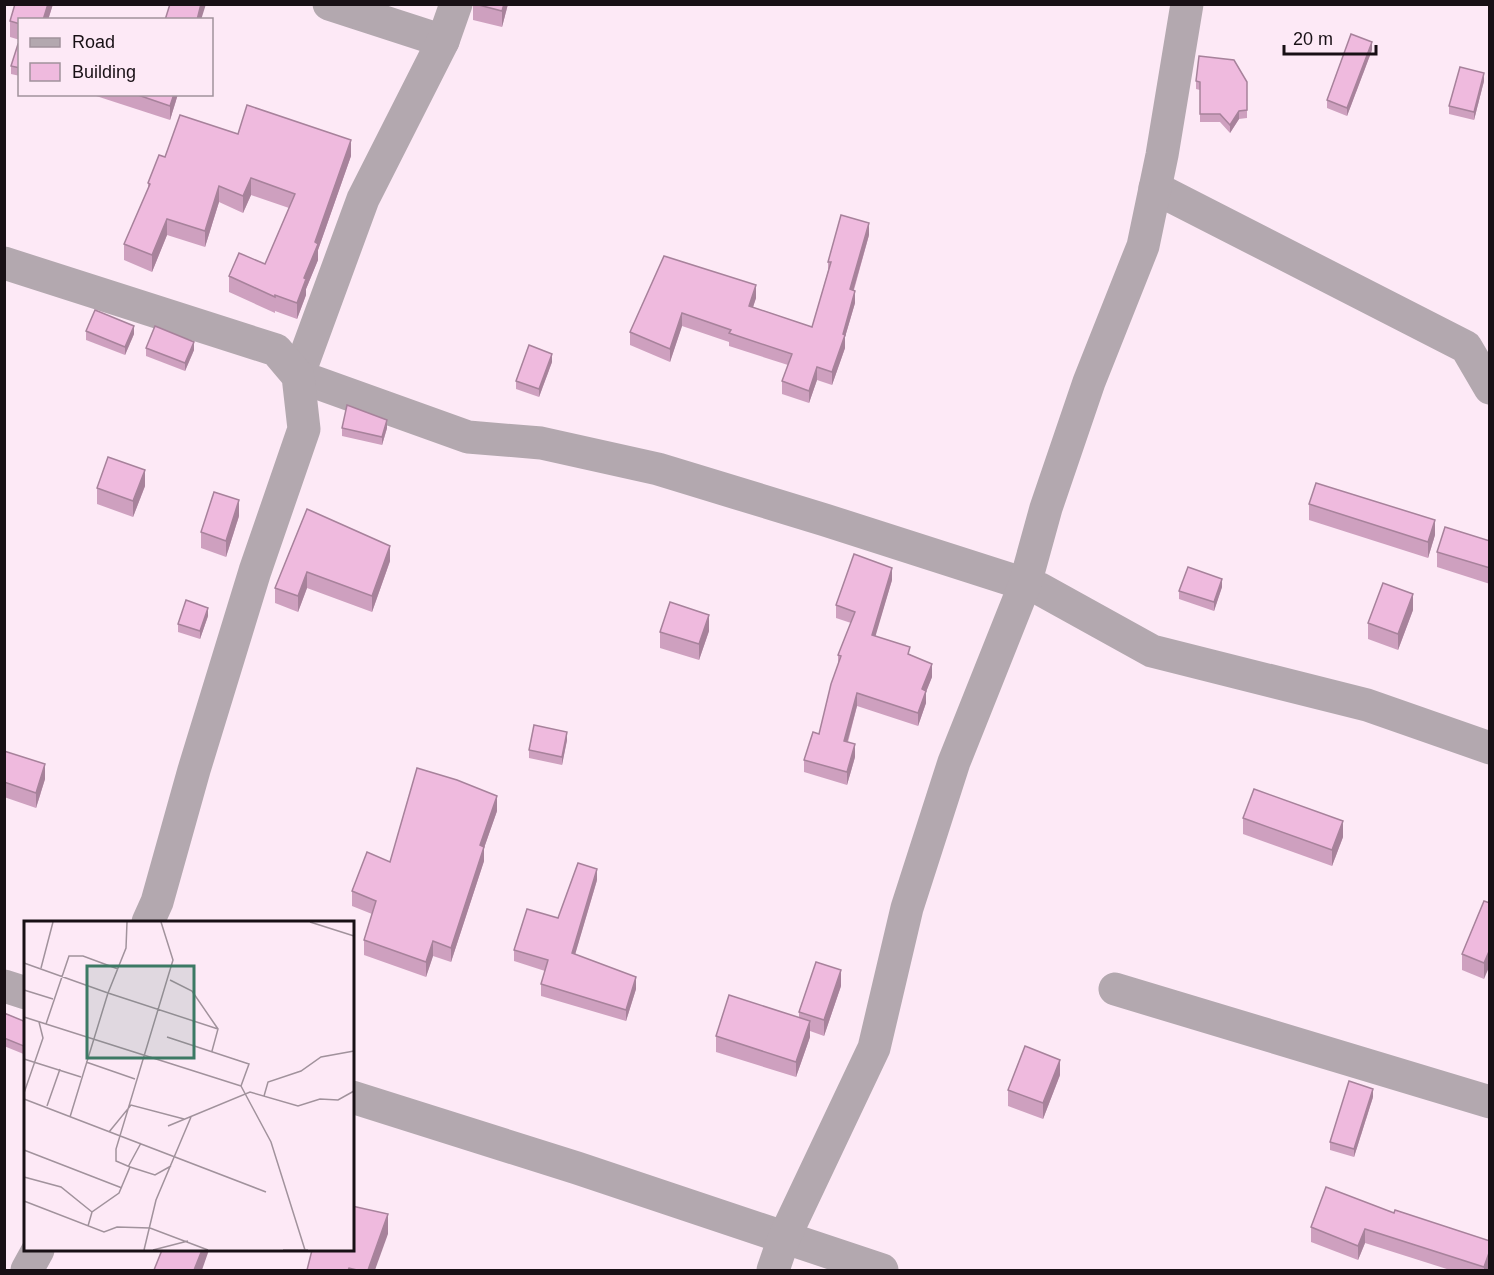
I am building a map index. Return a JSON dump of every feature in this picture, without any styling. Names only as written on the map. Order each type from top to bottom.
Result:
[{"type":"street","points":[[329,4],[443,41]]},
{"type":"street","points":[[148,921],[157,902],[194,770],[255,571],[304,429],[298,376],[363,200],[443,41],[456,4]]},
{"type":"street","points":[[773,1270],[784,1238],[874,1048],[907,908],[954,762],[1025,584],[1046,508],[1089,382],[1143,246],[1187,4]]},
{"type":"street","points":[[1155,188],[1466,347],[1490,388]]},
{"type":"street","points":[[4,263],[276,350],[298,376],[468,437],[541,443],[658,470],[825,520],[1040,589],[1152,651],[1367,705],[1490,748]]},
{"type":"street","points":[[4,986],[24,992]]},
{"type":"street","points":[[1115,989],[1490,1102]]},
{"type":"street","points":[[354,1098],[577,1168],[882,1270]]},
{"type":"street","points":[[27,1270],[37,1251]]},
{"type":"building","points":[[15,4],[48,4],[44,18],[18,18],[18,23],[10,21]]},
{"type":"building","points":[[170,4],[201,4],[198,18],[166,18]]},
{"type":"building","points":[[475,4],[504,4],[502,11]]},
{"type":"building","points":[[1351,34],[1372,42],[1347,108],[1327,100]]},
{"type":"building","points":[[18,44],[18,68],[11,66]]},
{"type":"building","points":[[1199,56],[1234,60],[1247,82],[1247,110],[1239,111],[1230,125],[1220,114],[1200,114],[1200,82],[1196,81]]},
{"type":"building","points":[[1460,67],[1484,73],[1474,112],[1449,106]]},
{"type":"building","points":[[141,96],[173,96],[170,106]]},
{"type":"building","points":[[247,105],[351,140],[315,242],[318,244],[297,303],[275,295],[275,297],[229,276],[239,253],[265,264],[295,194],[251,178],[243,196],[219,186],[205,231],[167,219],[152,255],[124,244],[150,184],[148,183],[159,155],[165,157],[180,115],[238,134]]},
{"type":"building","points":[[841,215],[869,223],[850,289],[855,291],[843,334],[845,335],[832,372],[817,367],[809,391],[782,381],[792,354],[729,333],[731,330],[682,313],[670,349],[630,332],[664,256],[756,285],[749,306],[812,327],[831,262],[828,262]]},
{"type":"building","points":[[95,310],[134,326],[125,347],[86,331]]},
{"type":"building","points":[[155,326],[194,342],[185,363],[146,348]]},
{"type":"building","points":[[529,345],[552,354],[539,389],[516,381]]},
{"type":"building","points":[[347,405],[387,420],[382,437],[342,428]]},
{"type":"building","points":[[108,457],[145,470],[133,501],[97,488]]},
{"type":"building","points":[[1316,483],[1435,520],[1428,542],[1309,504]]},
{"type":"building","points":[[214,492],[239,500],[226,541],[201,532]]},
{"type":"building","points":[[307,509],[390,546],[372,596],[307,572],[298,596],[275,588]]},
{"type":"building","points":[[1445,527],[1490,541],[1490,568],[1437,552]]},
{"type":"building","points":[[854,554],[892,568],[872,635],[910,647],[908,654],[932,664],[922,689],[926,691],[918,713],[857,693],[844,741],[855,744],[847,772],[804,760],[813,732],[819,734],[831,684],[841,656],[838,655],[855,612],[836,605]]},
{"type":"building","points":[[1188,567],[1222,579],[1214,602],[1179,591]]},
{"type":"building","points":[[1383,583],[1413,594],[1398,634],[1368,623]]},
{"type":"building","points":[[186,600],[208,608],[200,631],[178,624]]},
{"type":"building","points":[[670,602],[709,615],[699,644],[660,632]]},
{"type":"building","points":[[534,725],[567,732],[562,757],[529,750]]},
{"type":"building","points":[[4,751],[45,764],[36,793],[4,782]]},
{"type":"building","points":[[417,768],[457,780],[497,796],[480,845],[484,847],[451,948],[433,941],[426,962],[364,940],[376,901],[352,891],[367,852],[390,862]]},
{"type":"building","points":[[1254,789],[1343,821],[1332,850],[1243,818]]},
{"type":"building","points":[[578,863],[597,869],[572,953],[636,977],[626,1010],[541,984],[548,960],[514,950],[527,909],[558,918]]},
{"type":"building","points":[[1484,901],[1490,903],[1490,949],[1484,963],[1462,954]]},
{"type":"building","points":[[816,962],[841,970],[824,1020],[799,1012]]},
{"type":"building","points":[[729,995],[810,1021],[796,1062],[716,1036]]},
{"type":"building","points":[[4,1013],[24,1021],[24,1046],[4,1038]]},
{"type":"building","points":[[1025,1046],[1060,1060],[1043,1103],[1008,1090]]},
{"type":"building","points":[[1349,1081],[1373,1089],[1354,1149],[1330,1142]]},
{"type":"building","points":[[1326,1187],[1394,1213],[1395,1210],[1490,1241],[1490,1250],[1484,1267],[1365,1229],[1358,1246],[1311,1227]]},
{"type":"building","points":[[354,1206],[388,1214],[368,1270],[349,1268],[348,1270],[307,1270],[312,1251],[354,1251]]},
{"type":"building","points":[[162,1251],[202,1251],[194,1270],[154,1270]]}]
